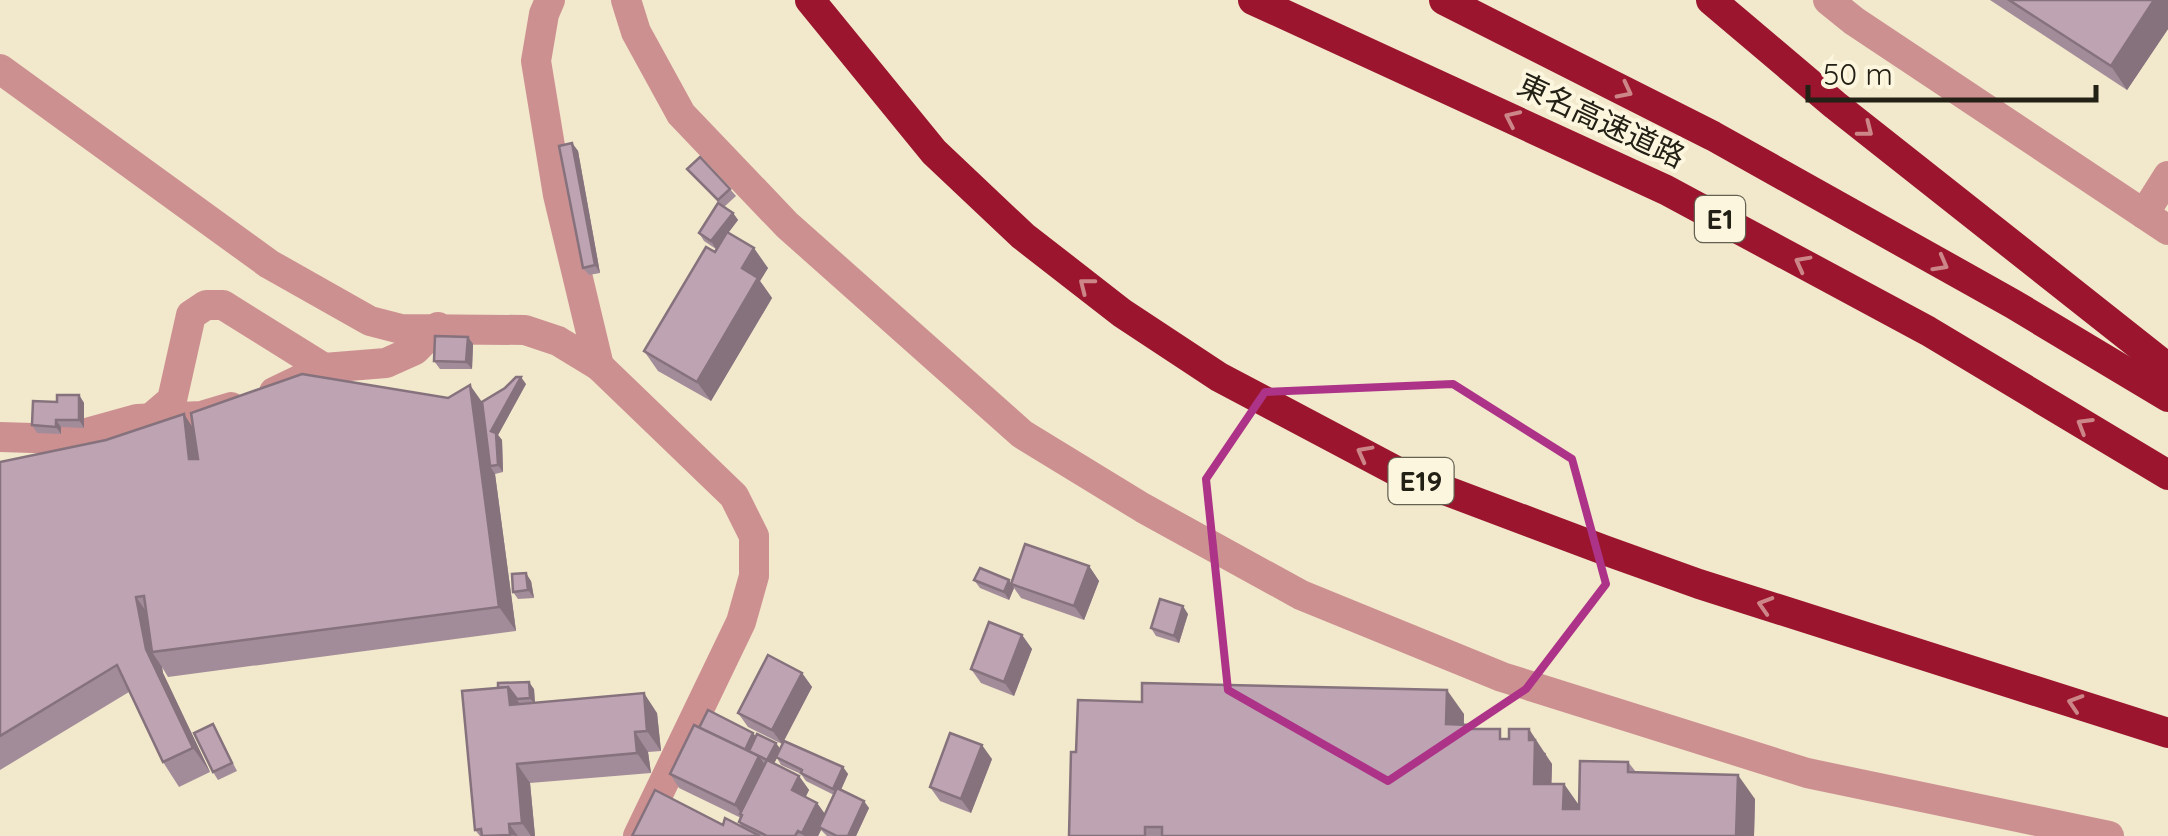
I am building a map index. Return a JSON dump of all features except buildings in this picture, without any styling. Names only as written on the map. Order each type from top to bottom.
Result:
[{"type":"highway","name":"E19","points":[[810,0],[934,152],[1023,236],[1122,312],[1219,377],[1402,474],[1604,550],[1699,584],[2168,733]]},
{"type":"highway","name":"東名高速道路","points":[[1253,0],[1666,190],[1928,331],[2168,475]]},
{"type":"highway","name":"東名高速道路","points":[[1444,0],[1713,136],[2013,304],[2168,397]]},
{"type":"highway","points":[[1711,0],[1835,105],[2168,368]]},
{"type":"street","points":[[550,0],[536,61],[561,210],[598,366]]},
{"type":"street","points":[[626,0],[636,32],[681,114],[787,225],[1022,434],[1143,508],[1300,595],[1502,677],[1808,772],[2110,836]]},
{"type":"street","points":[[1828,0],[2156,222],[2168,176]]},
{"type":"street","points":[[0,70],[269,264],[370,322],[401,328],[525,330],[558,341],[598,366],[734,496],[754,536],[754,576],[741,622],[638,836]]},
{"type":"street","points":[[151,418],[172,400],[191,315],[206,305],[223,305],[324,368]]},
{"type":"street","points":[[0,438],[65,439],[151,418],[201,416],[258,400],[324,368],[386,363],[415,350],[438,326]]},
{"type":"highlighted area","points":[[1453,384],[1572,459],[1606,584],[1526,689],[1388,781],[1228,690],[1206,479],[1265,392]]}]
